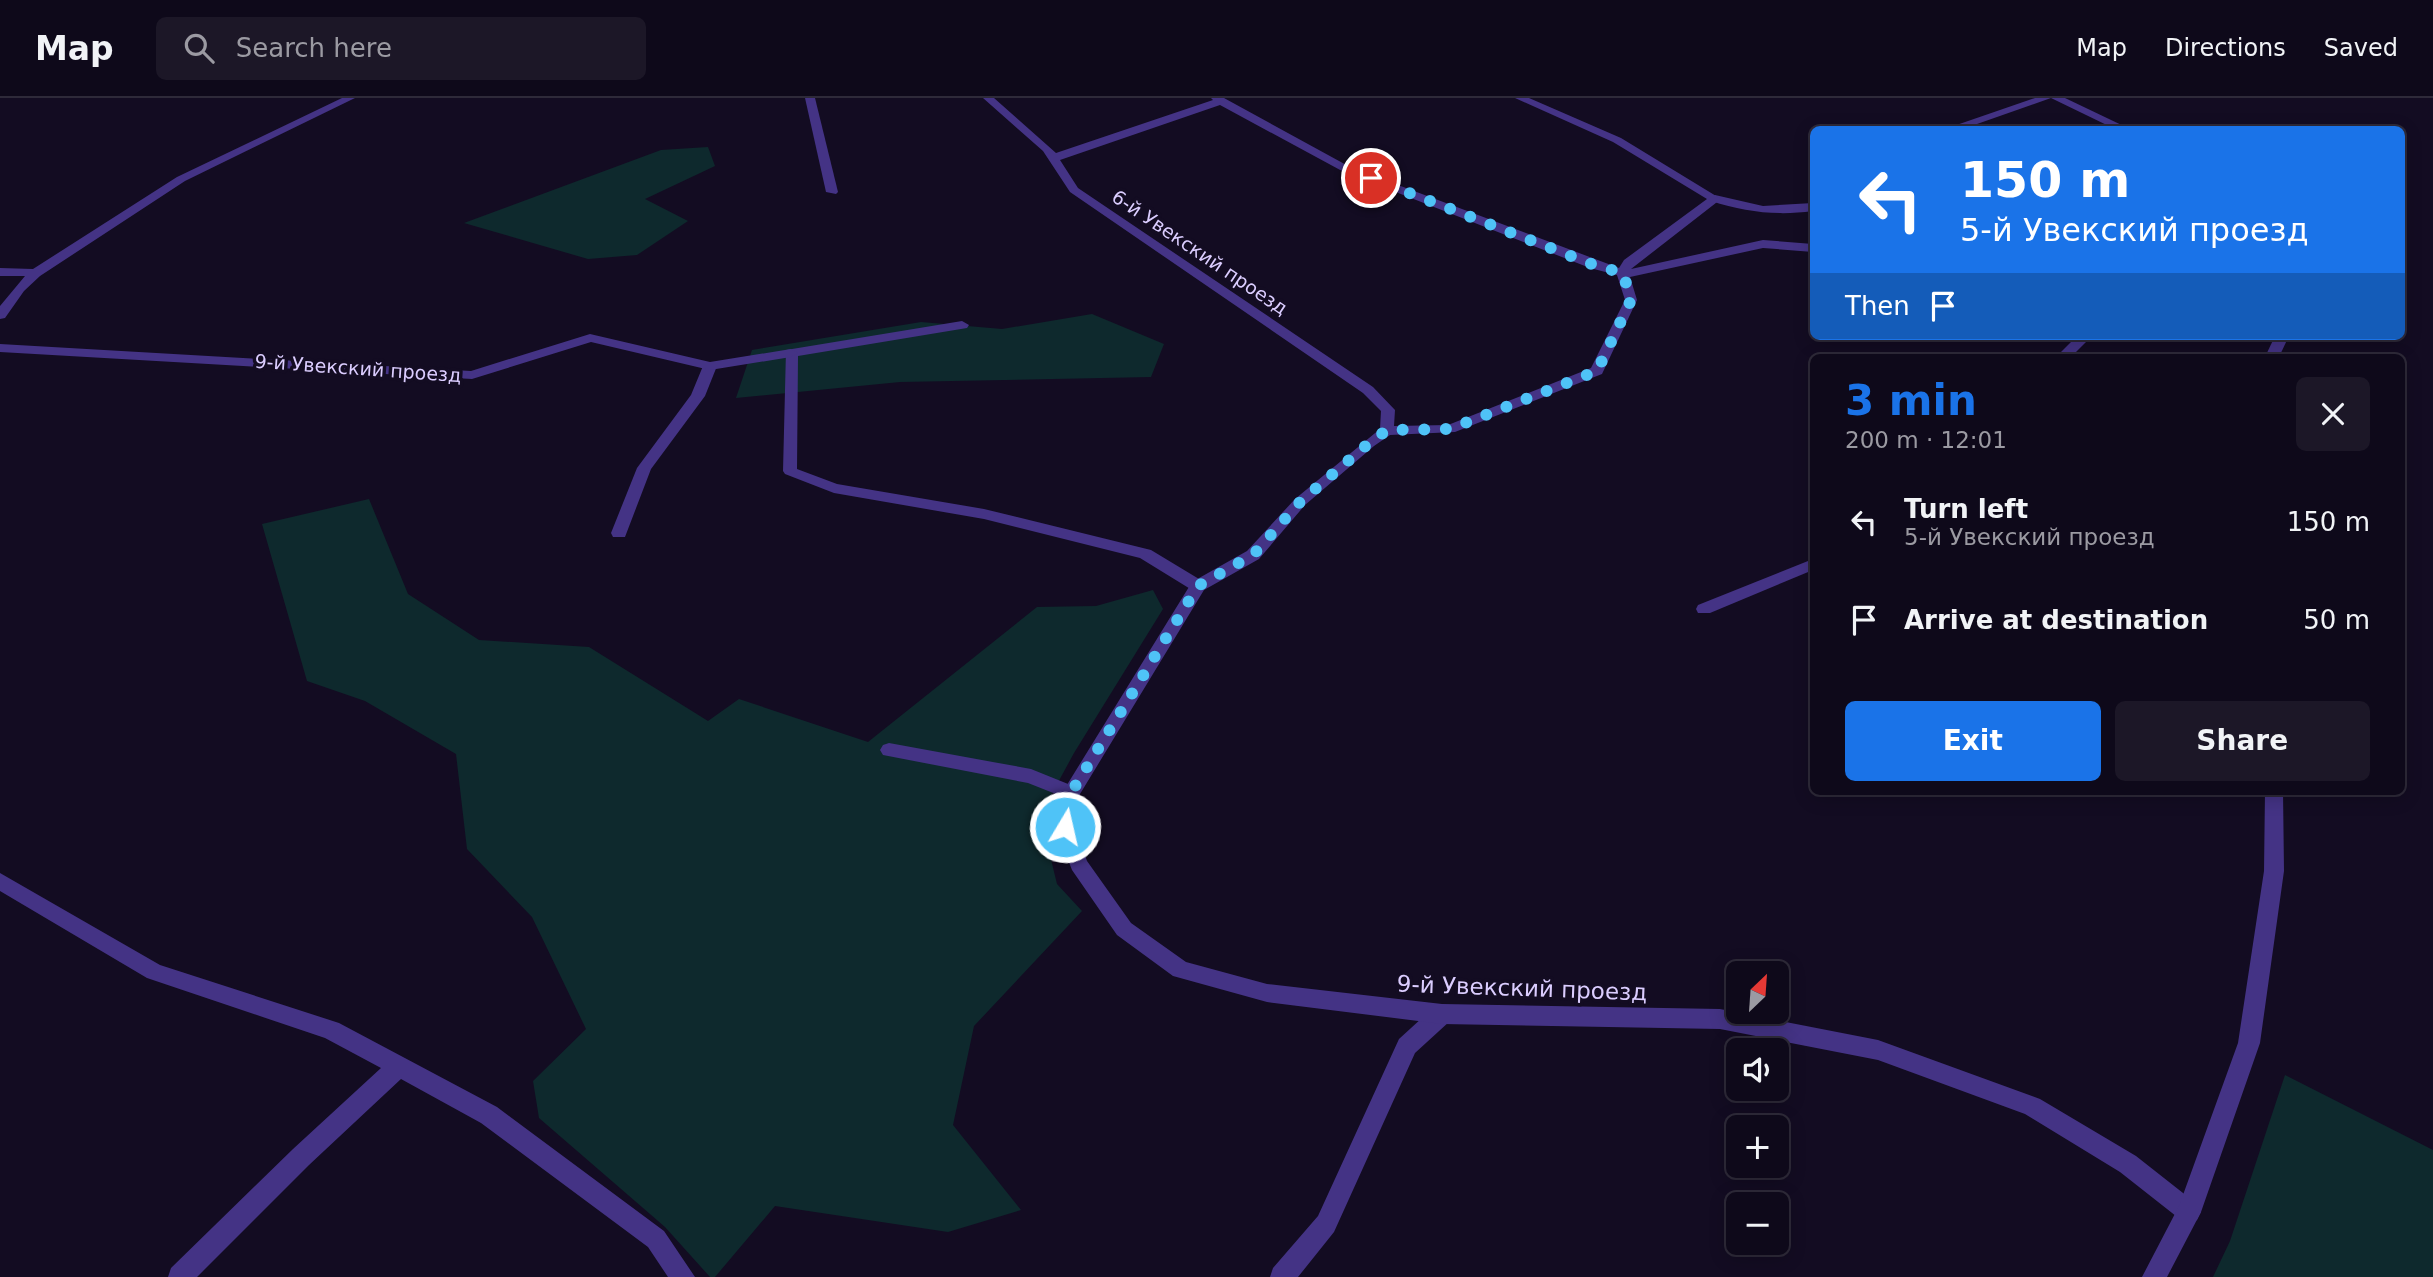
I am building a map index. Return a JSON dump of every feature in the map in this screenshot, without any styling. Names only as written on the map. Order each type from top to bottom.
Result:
[{"type":"street","points":[[0,315],[19,288],[36,273],[181,179],[351,98]]},
{"type":"street","points":[[810,98],[832,192]]},
{"type":"street","name":"6-й Увекский проезд","points":[[989,98],[1047,149],[1074,190],[1368,390],[1388,410],[1387,430]]},
{"type":"street","points":[[1520,98],[1617,140],[1715,199],[1741,208],[1786,212],[1810,208]]},
{"type":"street","points":[[1959,126],[2046,98]]},
{"type":"street","points":[[2056,98],[2118,126]]},
{"type":"street","points":[[1053,158],[1219,100],[1346,169],[1594,265],[1623,273],[1640,273],[1763,244],[1810,248]]},
{"type":"street","points":[[1387,430],[1450,429],[1597,371],[1631,300],[1623,273],[1628,263],[1715,199]]},
{"type":"street","points":[[0,272],[36,273]]},
{"type":"street","name":"9-й Увекский проезд","points":[[0,348],[300,363],[472,375],[590,338],[710,366],[962,325]]},
{"type":"street","points":[[2066,354],[2081,340]]},
{"type":"street","points":[[791,353],[790,471],[834,488],[984,514],[1145,554],[1198,586]]},
{"type":"street","points":[[619,533],[644,468],[698,396],[710,366]]},
{"type":"street","name":"9-й Увекский проезд","points":[[1387,430],[1300,502],[1253,555],[1198,586],[1071,793],[1065,827],[1079,864],[1124,929],[1180,970],[1267,993],[1442,1014],[1720,1019],[1878,1050],[2032,1106],[2128,1164],[2189,1212]]},
{"type":"street","points":[[1703,609],[1810,565]]},
{"type":"street","points":[[889,750],[1031,776],[1071,793]]},
{"type":"street","points":[[2154,1277],[2189,1212],[2249,1043],[2274,871],[2274,795]]},
{"type":"street","points":[[0,881],[154,972],[331,1030],[397,1068],[489,1115],[656,1240],[682,1277]]},
{"type":"street","points":[[1282,1277],[1326,1224],[1407,1046],[1442,1014]]},
{"type":"street","points":[[180,1277],[301,1157],[397,1068]]},
{"type":"green space","points":[[708,147],[715,166],[645,199],[688,221],[637,255],[588,259],[464,223],[661,150]]},
{"type":"green space","points":[[1092,314],[1164,344],[1151,377],[900,382],[736,398],[752,350],[921,322],[1002,329]]},
{"type":"green space","points":[[369,499],[408,594],[479,640],[589,647],[708,721],[739,699],[868,742],[1037,607],[1096,606],[1153,590],[1163,609],[1074,753],[1049,799],[1045,835],[1057,884],[1082,911],[974,1026],[953,1125],[1021,1210],[948,1232],[775,1206],[715,1277],[710,1277],[665,1227],[539,1118],[533,1081],[586,1029],[532,917],[467,849],[456,754],[365,701],[307,681],[262,524]]},
{"type":"green space","points":[[2285,1075],[2433,1150],[2433,1277],[2213,1277],[2230,1241]]},
{"type":"route","points":[[1065,827],[1071,793],[1198,586],[1253,555],[1300,502],[1387,430],[1450,429],[1597,371],[1631,300],[1623,273],[1594,265],[1371,178]]}]
